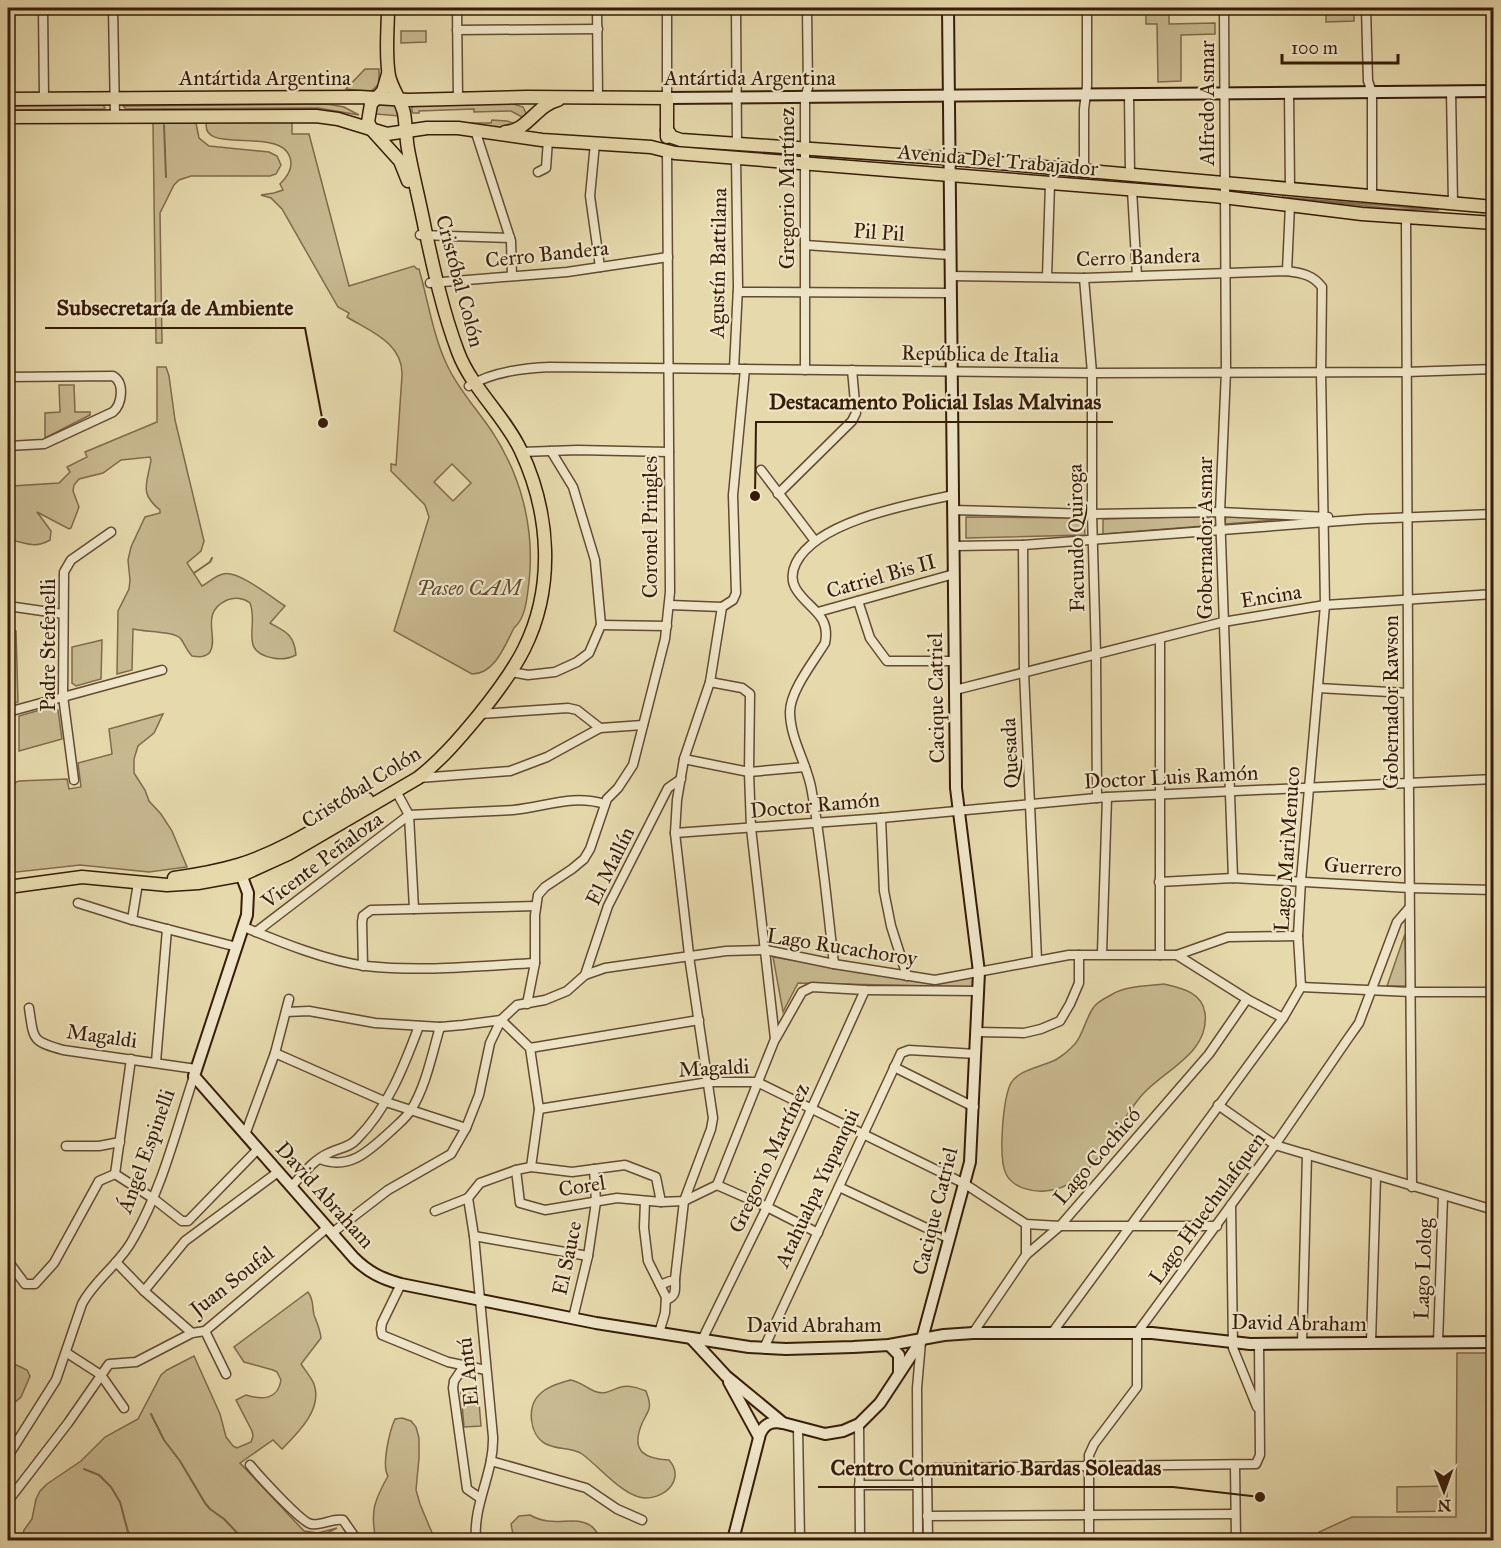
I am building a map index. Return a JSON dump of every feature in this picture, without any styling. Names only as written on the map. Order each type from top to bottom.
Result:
[{"type":"main road","name":"Cristóbal Colón","points":[[239,870],[393,784],[424,763],[471,714],[503,670],[521,639],[530,614],[536,577],[537,544],[535,514],[525,480],[509,442],[472,384],[457,350],[434,282],[405,171],[393,152],[372,130],[368,122],[371,104],[384,89],[388,73],[388,8]]},
{"type":"main road","name":"Cacique Catriel","points":[[922,1339],[972,1153],[979,991],[979,972],[958,811],[948,8]]},
{"type":"main road","name":"Cristóbal Colón","points":[[388,73],[404,113],[423,235]]},
{"type":"main road","name":"Antártida Argentina","points":[[8,99],[375,98],[399,100],[1494,91]]},
{"type":"main road","points":[[510,98],[529,105],[532,117]]},
{"type":"main road","points":[[406,136],[420,128],[501,132],[517,130],[550,102],[576,98]]},
{"type":"main road","name":"Coronel Pringles","points":[[667,98],[667,150]]},
{"type":"main road","name":"Antártida Argentina","points":[[8,117],[316,116],[338,119],[387,134],[406,136]]},
{"type":"main road","name":"Avenida Del Trabajador","points":[[667,130],[672,137],[678,139],[806,147],[1494,207]]},
{"type":"main road","name":"Avenida Del Trabajador","points":[[501,132],[548,140],[667,150],[675,153],[1132,190],[1406,217],[1494,223]]},
{"type":"main road","name":"Cristóbal Colón","points":[[239,870],[288,854],[418,778],[451,749],[480,714],[511,672],[525,648],[537,616],[542,591],[545,563],[541,511],[534,484],[521,452],[507,427],[472,384]]},
{"type":"main road","points":[[8,880],[77,870],[150,878],[239,870]]},
{"type":"main road","points":[[8,887],[82,877],[168,885],[198,883],[239,870]]},
{"type":"main road","name":"Ángel Espinelli","points":[[195,1072],[244,927],[249,899],[247,886],[239,870]]},
{"type":"main road","name":"David Abraham","points":[[195,1072],[245,1135],[354,1258],[371,1273],[401,1284],[573,1318],[764,1348],[890,1345],[944,1335],[973,1333],[1172,1334],[1233,1343],[1259,1344],[1494,1342]]},
{"type":"main road","points":[[697,1339],[726,1376],[759,1437]]},
{"type":"main road","points":[[733,1540],[759,1437],[767,1424],[783,1423],[816,1433],[834,1433],[859,1424],[875,1410],[922,1339]]},
{"type":"main road","points":[[890,1345],[899,1355],[897,1377]]},
{"type":"main road","points":[[726,1376],[783,1423]]},
{"type":"street","points":[[43,8],[44,99]]},
{"type":"street","points":[[113,8],[115,116]]},
{"type":"street","points":[[457,8],[458,99]]},
{"type":"street","points":[[597,8],[598,98]]},
{"type":"street","name":"Coronel Pringles","points":[[667,8],[667,98]]},
{"type":"street","points":[[736,8],[737,143]]},
{"type":"street","name":"Gregorio Martínez","points":[[805,370],[807,8]]},
{"type":"street","points":[[1084,171],[1087,8]]},
{"type":"street","name":"Alfredo Asmar","points":[[1224,8],[1225,198]]},
{"type":"street","points":[[1366,8],[1368,81],[1372,92],[1372,197]]},
{"type":"street","points":[[457,30],[598,29]]},
{"type":"street","points":[[1451,91],[1453,204]]},
{"type":"street","points":[[1289,93],[1290,189]]},
{"type":"street","points":[[1129,94],[1131,175]]},
{"type":"street","points":[[475,130],[510,238],[512,276]]},
{"type":"street","points":[[538,172],[546,168],[548,140]]},
{"type":"street","points":[[595,143],[590,196],[600,267]]},
{"type":"street","name":"Coronel Pringles","points":[[536,906],[538,895],[545,887],[572,869],[584,859],[591,849],[605,804],[633,765],[667,626],[670,606],[667,150]]},
{"type":"street","name":"Agustín Battilana","points":[[734,369],[738,292],[736,158]]},
{"type":"street","points":[[1047,277],[1050,184]]},
{"type":"street","points":[[1132,190],[1137,276]]},
{"type":"street","name":"Gobernador Asmar","points":[[1225,198],[1226,371],[1220,512],[1233,878]]},
{"type":"street","points":[[1287,270],[1290,205]]},
{"type":"street","name":"Gobernador Rawson","points":[[1406,217],[1409,599],[1407,693],[1412,1187]]},
{"type":"street","points":[[423,235],[510,238]]},
{"type":"street","name":"Pil Pil","points":[[806,245],[950,255]]},
{"type":"street","name":"Cerro Bandera","points":[[434,282],[600,267],[668,256]]},
{"type":"street","name":"Cerro Bandera","points":[[950,276],[1084,278],[1287,270],[1316,278],[1322,287]]},
{"type":"street","name":"Facundo Quiroga","points":[[1084,278],[1092,373],[1097,798]]},
{"type":"street","name":"Lago MariMenuco","points":[[1301,987],[1298,936],[1301,880],[1325,605],[1321,372],[1322,287]]},
{"type":"street","points":[[738,292],[950,293]]},
{"type":"street","name":"República de Italia","points":[[472,384],[501,374],[530,368],[1092,373],[1406,372],[1494,369]]},
{"type":"street","points":[[670,606],[722,607],[733,600],[736,593],[733,495],[745,369]]},
{"type":"street","points":[[778,494],[852,421],[856,413],[852,370]]},
{"type":"street","points":[[8,376],[109,376],[119,380],[120,400],[118,407],[112,412],[44,444],[8,446]]},
{"type":"street","points":[[511,672],[528,675],[555,672],[577,662],[589,653],[601,625],[595,560],[573,487],[551,451]]},
{"type":"street","points":[[521,452],[669,452]]},
{"type":"street","points":[[761,470],[815,541]]},
{"type":"street","points":[[834,964],[817,823],[810,783],[795,740],[790,711],[795,693],[825,643],[825,625],[818,612],[796,589],[792,579],[793,569],[800,554],[815,541],[848,525],[891,508],[953,495]]},
{"type":"street","points":[[953,510],[1092,514],[1220,512],[1324,519],[1494,514]]},
{"type":"street","points":[[954,546],[1023,545],[1093,540],[1324,519]]},
{"type":"street","name":"Padre Stefenelli","points":[[74,780],[63,696],[63,577],[67,564],[111,532]]},
{"type":"street","name":"Quesada","points":[[1023,545],[1024,672],[1037,960]]},
{"type":"street","name":"Catriel Bis II","points":[[818,612],[954,574]]},
{"type":"street","name":"Encina","points":[[955,690],[1223,622],[1325,605],[1494,594]]},
{"type":"street","points":[[858,601],[870,638],[887,661],[955,662]]},
{"type":"street","points":[[8,606],[63,614]]},
{"type":"street","points":[[666,1300],[675,1294],[684,1201],[713,1118],[675,833],[677,800],[684,759],[710,682],[722,607]]},
{"type":"street","points":[[601,625],[667,626]]},
{"type":"street","points":[[1160,639],[1160,955]]},
{"type":"street","points":[[8,712],[162,670]]},
{"type":"street","points":[[710,682],[742,687],[750,694],[748,772],[751,828],[775,1038]]},
{"type":"street","points":[[1318,688],[1407,693]]},
{"type":"street","points":[[480,714],[568,708],[577,710],[600,728]]},
{"type":"street","points":[[418,778],[510,771],[547,757],[600,728],[643,725]]},
{"type":"street","points":[[684,759],[748,772],[805,767]]},
{"type":"street","name":"Doctor Luis Ramón","points":[[958,811],[1097,798],[1494,779]]},
{"type":"street","name":"El Mallín","points":[[585,975],[608,906],[668,788],[681,780]]},
{"type":"street","points":[[396,791],[409,815],[414,909]]},
{"type":"street","points":[[1102,953],[1107,798]]},
{"type":"street","points":[[409,815],[515,810],[571,800],[589,799],[605,804]]},
{"type":"street","name":"Doctor Ramón","points":[[675,833],[958,811]]},
{"type":"street","name":"Vicente Peñaloza","points":[[256,932],[409,815]]},
{"type":"street","points":[[881,818],[884,891],[891,926],[907,976]]},
{"type":"street","name":"Guerrero","points":[[1159,882],[1233,878],[1301,880],[1410,888],[1494,890]]},
{"type":"street","points":[[132,920],[138,883]]},
{"type":"street","points":[[78,903],[132,920],[237,947]]},
{"type":"street","points":[[363,966],[362,922],[363,916],[371,910],[536,906],[535,963],[527,1004]]},
{"type":"street","name":"Lago Huechulafquen","points":[[1137,1333],[1217,1226],[1359,1023],[1397,922],[1409,908]]},
{"type":"street","points":[[244,927],[310,952],[363,966],[412,969],[535,963]]},
{"type":"street","points":[[156,1062],[167,929]]},
{"type":"street","points":[[1177,955],[1228,937],[1298,936]]},
{"type":"street","name":"Lago Rucachoroy","points":[[286,1012],[309,1011],[375,1023],[440,1027],[501,1020],[517,1005],[545,1000],[567,991],[585,975],[605,968],[690,958],[726,951],[766,950],[834,964],[935,980],[1037,960],[1079,955],[1102,953],[1177,955]]},
{"type":"street","points":[[977,1032],[1024,1033],[1059,1021],[1070,1004],[1079,983],[1079,955]]},
{"type":"street","points":[[1177,955],[1247,999],[1283,1018]]},
{"type":"street","points":[[684,1201],[717,1185],[775,1038],[802,992],[812,987],[979,991]]},
{"type":"street","points":[[1052,1333],[1283,1018],[1301,987],[1411,992],[1494,992]]},
{"type":"street","name":"Gregorio Martínez","points":[[697,1339],[767,1207],[865,990]]},
{"type":"street","points":[[245,1135],[275,1053],[289,999]]},
{"type":"street","name":"Lago Cochicó","points":[[973,1333],[1026,1255],[1060,1226],[1209,1054],[1247,999]]},
{"type":"street","name":"Magaldi","points":[[29,1008],[33,1034],[42,1044],[63,1050],[156,1062],[195,1072]]},
{"type":"street","points":[[501,1020],[530,1048],[539,1109],[531,1167]]},
{"type":"street","name":"Juan Soufal","points":[[8,1500],[68,1423],[109,1364],[136,1362],[192,1333],[205,1331],[329,1231],[388,1190],[451,1154],[466,1128],[479,1095],[490,1043],[501,1020]]},
{"type":"street","points":[[530,1048],[699,1020]]},
{"type":"street","points":[[291,1187],[320,1159],[329,1153],[347,1147],[358,1139],[386,1102],[403,1070],[418,1026]]},
{"type":"street","points":[[320,1159],[332,1164],[349,1161],[370,1150],[411,1111],[426,1076],[440,1027]]},
{"type":"street","name":"Atahualpa Yupanqui","points":[[764,1348],[901,1053],[909,1050],[976,1054]]},
{"type":"street","points":[[275,1053],[386,1102],[466,1128]]},
{"type":"street","points":[[115,1174],[131,1059]]},
{"type":"street","points":[[894,1067],[974,1107]]},
{"type":"street","name":"Ángel Espinelli","points":[[8,1456],[56,1380],[88,1292],[133,1241],[154,1199],[195,1072]]},
{"type":"street","name":"Magaldi","points":[[539,1109],[709,1083],[757,1082],[965,1184],[1026,1224],[1217,1226]]},
{"type":"street","points":[[1218,1105],[1275,1145],[1494,1210]]},
{"type":"street","points":[[66,1146],[99,1146],[120,1142]]},
{"type":"street","points":[[115,1174],[154,1199],[182,1221],[188,1221],[258,1149]]},
{"type":"street","points":[[1302,1344],[1307,1154]]},
{"type":"street","points":[[435,1211],[468,1197],[480,1183],[531,1167],[572,1172],[625,1165],[656,1177],[661,1202]]},
{"type":"street","name":"El Sauce","points":[[573,1318],[588,1256],[596,1202],[594,1169]]},
{"type":"street","name":"Corel","points":[[516,1170],[520,1203],[544,1210],[617,1198],[661,1202],[684,1201]]},
{"type":"street","points":[[144,1291],[185,1241],[278,1172]]},
{"type":"street","points":[[8,1261],[25,1284],[35,1284],[54,1263],[99,1181],[115,1174]]},
{"type":"street","points":[[1371,1343],[1376,1176]]},
{"type":"street","points":[[717,1185],[818,1233]]},
{"type":"street","points":[[839,1187],[950,1239]]},
{"type":"street","name":"Lago Lolog","points":[[1438,1343],[1443,1196]]},
{"type":"street","name":"El Antú","points":[[468,1197],[474,1236],[493,1437],[491,1461],[480,1498],[476,1540]]},
{"type":"street","points":[[645,1201],[644,1228],[648,1261],[666,1300],[659,1333]]},
{"type":"street","points":[[1232,1205],[1233,1343],[1239,1366],[1259,1410]]},
{"type":"street","points":[[1026,1224],[1026,1255]]},
{"type":"street","points":[[474,1236],[588,1256]]},
{"type":"street","points":[[116,1262],[144,1291],[192,1333]]},
{"type":"street","points":[[660,1285],[675,1279]]},
{"type":"street","points":[[401,1284],[382,1323],[382,1335],[440,1359],[486,1370]]},
{"type":"street","points":[[205,1331],[226,1374]]},
{"type":"street","points":[[1089,1540],[1089,1455],[1094,1444],[1137,1387],[1137,1333]]},
{"type":"street","name":"Cacique Catriel","points":[[918,1540],[917,1379],[922,1339]]},
{"type":"street","points":[[927,1540],[927,1476],[929,1470],[935,1468],[1253,1465],[1258,1462],[1260,1455],[1259,1344]]},
{"type":"street","points":[[67,1353],[101,1375],[124,1408]]},
{"type":"street","points":[[464,1366],[453,1383],[457,1427],[467,1490],[480,1498]]},
{"type":"street","points":[[897,1377],[911,1373],[917,1379]]},
{"type":"street","points":[[859,1424],[860,1540]]},
{"type":"street","points":[[798,1428],[800,1540]]},
{"type":"street","points":[[491,1461],[586,1488],[617,1509],[642,1520]]},
{"type":"street","points":[[250,1465],[306,1522],[315,1524],[343,1520],[357,1540]]},
{"type":"street","points":[[1235,1465],[1236,1540]]},
{"type":"street","points":[[859,1485],[918,1485]]},
{"type":"street","points":[[927,1516],[1235,1514]]},
{"type":"green space","points":[[1146,8],[1169,8],[1169,24],[1215,23],[1215,34],[1181,35],[1181,81],[1158,82],[1157,24],[1146,24]]},
{"type":"green space","points":[[1326,8],[1354,8],[1354,21],[1326,22]]},
{"type":"green space","points":[[401,31],[426,31],[426,42],[401,43]]},
{"type":"green space","points":[[365,69],[379,69],[379,84],[370,92],[346,89]]},
{"type":"green space","points":[[507,102],[523,107],[527,115],[524,118],[511,111],[474,112],[474,109],[419,111],[419,113],[412,111],[412,107],[416,105]]},
{"type":"green space","points":[[376,103],[395,105],[399,116],[373,113]]},
{"type":"green space","points":[[327,104],[344,107],[359,115],[318,108],[126,109],[123,106]]},
{"type":"green space","points":[[103,105],[105,108],[103,109],[8,110],[8,106]]},
{"type":"green space","name":"Paseo CAM","points":[[292,119],[292,134],[309,134],[349,286],[414,266],[419,269],[442,354],[456,382],[501,447],[518,484],[528,522],[530,562],[528,594],[523,613],[493,664],[480,673],[472,674],[394,631],[429,517],[425,505],[391,471],[391,464],[396,465],[402,375],[397,355],[384,340],[347,317],[349,313],[338,307],[282,209],[271,198],[261,195],[283,190],[280,184],[288,175],[291,167],[287,151],[276,144],[261,141],[228,140],[215,137],[207,131],[207,120]],"holes":[[[452,464],[471,483],[453,501],[434,482]]]},
{"type":"green space","points":[[492,120],[519,125],[504,128],[453,123],[491,123]]},
{"type":"green space","points":[[153,123],[196,123],[199,138],[209,146],[269,152],[277,156],[281,165],[276,174],[270,176],[191,176],[179,180],[174,185],[160,213],[162,343],[156,343]]},
{"type":"green space","points":[[1282,197],[1439,210],[1395,209]]},
{"type":"green space","points":[[157,367],[166,367],[169,376],[175,420],[204,541],[201,551],[187,563],[202,586],[220,575],[229,574],[246,580],[285,606],[270,623],[291,638],[296,655],[276,659],[262,655],[256,650],[252,637],[250,603],[233,598],[219,605],[214,612],[211,625],[212,646],[208,654],[201,657],[192,656],[181,639],[173,634],[133,629],[132,670],[117,674],[118,611],[129,589],[128,560],[131,547],[145,517],[160,513],[160,510],[149,499],[146,488],[150,457],[121,460],[103,473],[79,479],[73,491],[79,507],[71,528],[37,512],[51,531],[50,540],[33,545],[8,540],[8,527],[12,526],[12,486],[59,483],[70,472],[67,467],[87,457],[85,452],[157,422]]},
{"type":"green space","points":[[59,385],[74,385],[75,412],[90,412],[90,415],[45,438],[45,413],[60,412]]},
{"type":"green space","points":[[1217,516],[1216,525],[1103,534],[1103,519]]},
{"type":"green space","points":[[1226,516],[1298,518],[1225,524]]},
{"type":"green space","points":[[966,517],[1084,518],[1085,535],[966,538]]},
{"type":"green space","points":[[16,631],[18,702],[8,705],[8,632]]},
{"type":"green space","points":[[102,640],[101,679],[76,686],[72,683],[72,647]]},
{"type":"green space","points":[[50,707],[58,710],[62,739],[19,751],[19,716]]},
{"type":"green space","points":[[163,714],[154,733],[138,746],[134,759],[134,773],[149,801],[172,831],[187,867],[149,872],[80,865],[8,873],[8,785],[19,781],[67,779],[69,789],[81,787],[78,763],[112,754],[109,729]]},
{"type":"green space","points":[[1405,934],[1406,986],[1387,986]]},
{"type":"green space","points":[[773,957],[931,983],[974,976],[974,987],[798,983],[783,1012]]},
{"type":"green space","points":[[1164,984],[1190,992],[1200,1000],[1203,1006],[1205,1027],[1193,1050],[1142,1095],[1101,1154],[1076,1179],[1062,1187],[1045,1191],[1029,1190],[1013,1183],[1006,1174],[1004,1166],[1002,1129],[1007,1093],[1013,1080],[1018,1075],[1051,1062],[1068,1051],[1078,1040],[1096,1004],[1123,990]]},
{"type":"green space","points":[[308,1292],[321,1338],[301,1364],[314,1384],[316,1393],[312,1411],[302,1428],[282,1449],[273,1440],[240,1463],[304,1531],[318,1533],[337,1528],[314,1540],[21,1540],[24,1530],[32,1519],[40,1491],[81,1461],[105,1437],[138,1419],[161,1375],[194,1356],[220,1414],[226,1437],[237,1448],[251,1442],[252,1431],[236,1400],[246,1395],[263,1398],[273,1395],[281,1380],[277,1372],[273,1370],[244,1362],[234,1347]]},
{"type":"green space","points":[[1457,1353],[1493,1353],[1493,1540],[1314,1540],[1319,1532],[1352,1517],[1456,1517]]},
{"type":"green space","points":[[8,1361],[27,1370],[30,1376],[21,1397],[8,1408]]},
{"type":"green space","points":[[570,1380],[600,1393],[624,1386],[646,1391],[650,1407],[638,1435],[639,1448],[647,1456],[669,1460],[675,1474],[671,1486],[666,1491],[653,1497],[637,1496],[620,1487],[582,1454],[574,1450],[550,1446],[540,1440],[532,1420],[533,1405],[536,1399],[547,1388]]},
{"type":"green space","points":[[478,1390],[481,1426],[464,1427],[461,1392]]},
{"type":"green space","points":[[402,1418],[411,1421],[416,1427],[419,1438],[416,1490],[435,1540],[376,1540],[373,1522],[374,1507],[388,1476],[385,1464],[395,1419]]},
{"type":"green space","points":[[1447,1486],[1447,1511],[1397,1512],[1397,1487]]},
{"type":"green space","points":[[530,1515],[547,1521],[585,1523],[593,1527],[603,1540],[514,1540],[511,1524],[519,1516]]},
{"type":"waterway","points":[[164,125],[166,177]]},
{"type":"waterway","points":[[194,573],[212,558]]},
{"type":"waterway","points":[[151,1414],[164,1440],[180,1461],[205,1503],[244,1540]]},
{"type":"waterway","points":[[84,1469],[99,1475],[111,1487],[120,1502],[128,1532],[139,1540]]},
{"type":"place","name":"Subsecretaría de Ambiente","points":[[323,423]]},
{"type":"place","name":"Destacamento Policial Islas Malvinas","points":[[755,496]]},
{"type":"place","name":"Centro Comunitario Bardas Soleadas","points":[[1260,1497]]}]
